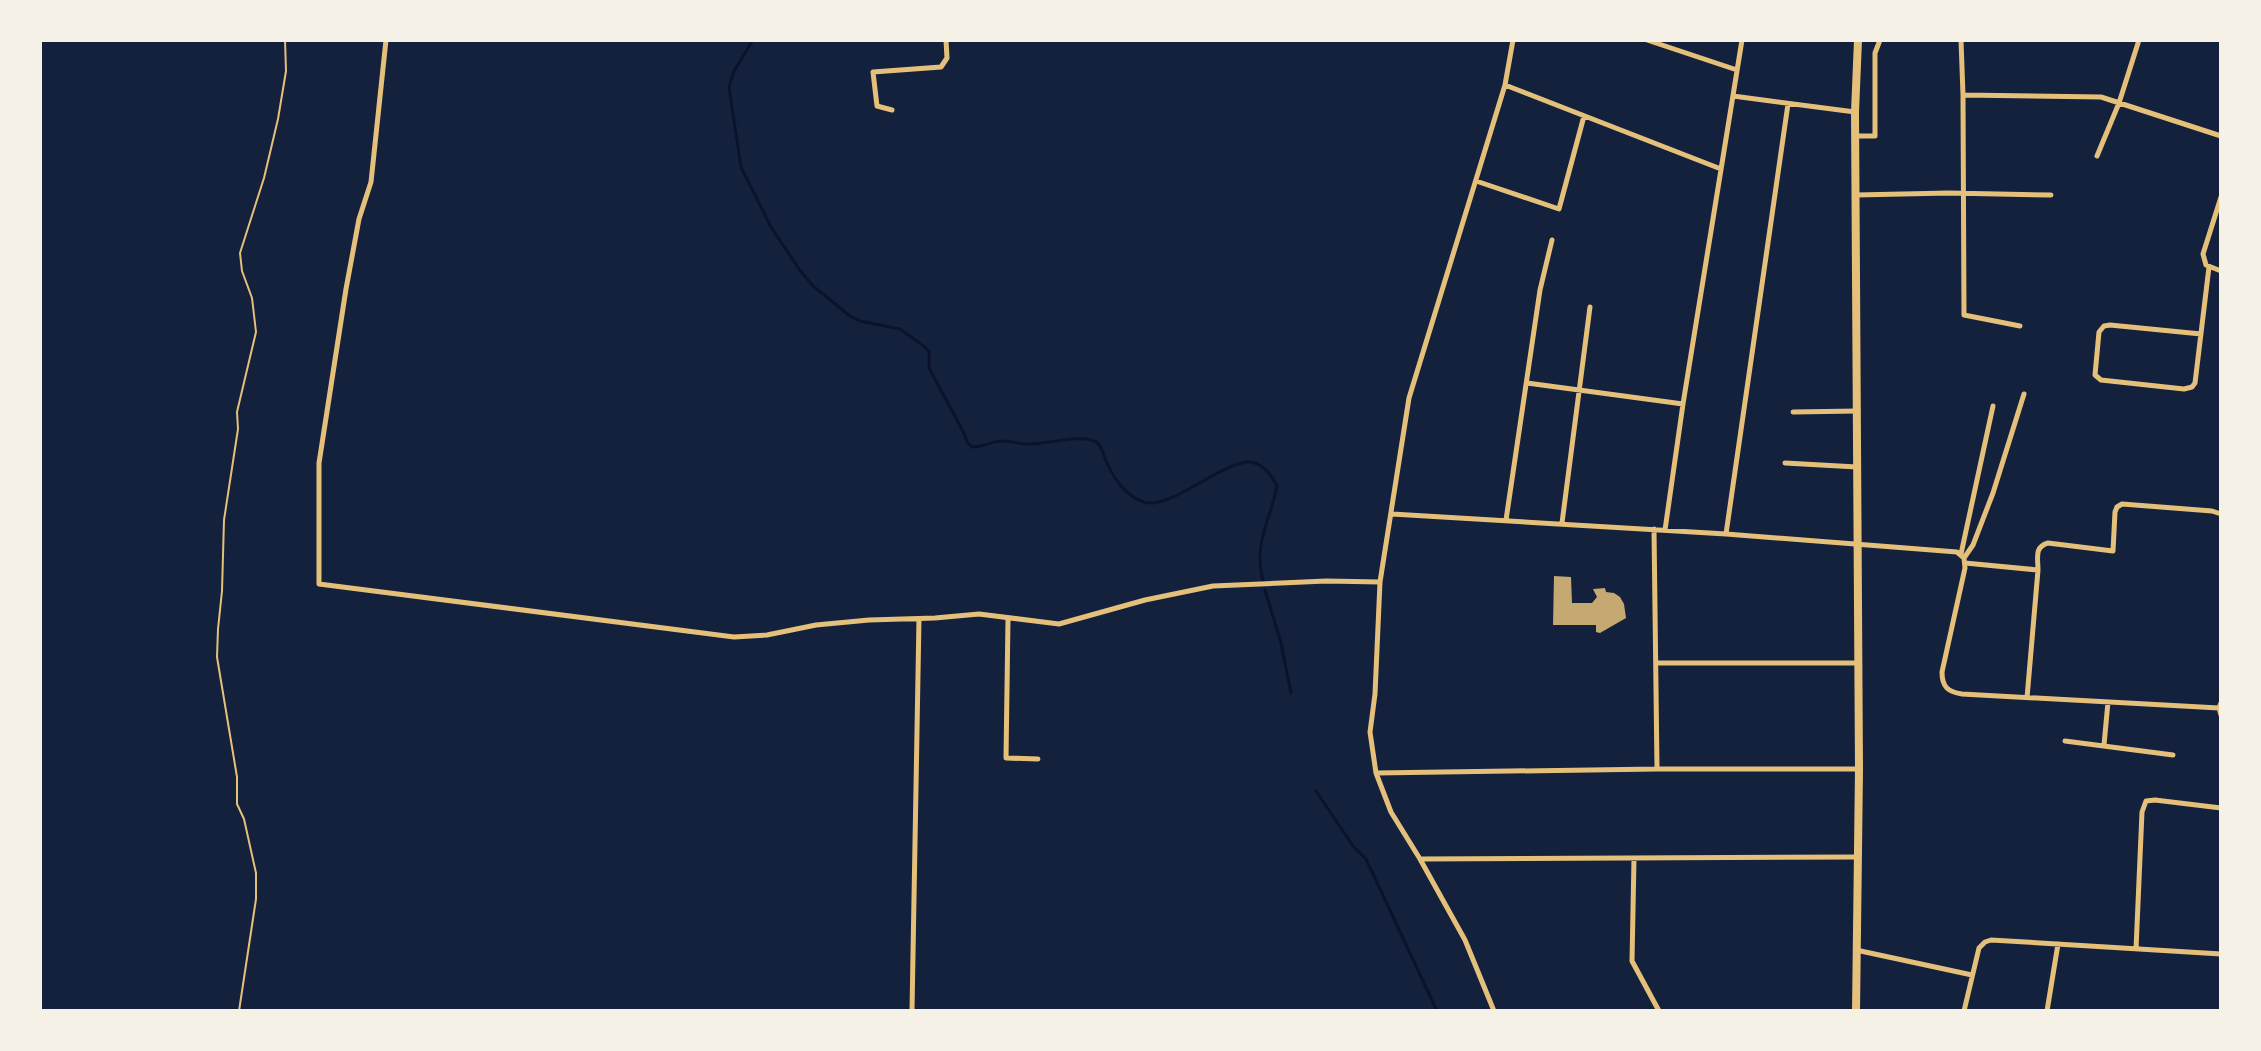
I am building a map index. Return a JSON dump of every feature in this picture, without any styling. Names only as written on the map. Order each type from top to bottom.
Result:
[{"type":"main road","points":[[1856,1011],[1859,769],[1855,112],[1858,40]]},
{"type":"street","points":[[386,40],[371,182],[359,219],[346,289],[319,463],[319,584],[734,637],[869,620],[979,614],[1059,624],[1145,600],[1213,586],[1270,582],[1380,582]]},
{"type":"street","points":[[892,110],[877,106],[873,72],[941,67],[947,58],[946,40]]},
{"type":"street","points":[[1494,1011],[1465,940],[1391,812],[1376,773],[1370,732],[1375,694],[1380,582],[1409,398],[1505,85],[1513,40]]},
{"type":"street","points":[[1647,40],[1669,44],[1737,70]]},
{"type":"street","points":[[1665,530],[1742,40]]},
{"type":"street","points":[[1856,136],[1875,136],[1875,53],[1880,40]]},
{"type":"street","points":[[1961,40],[1964,315],[2020,326]]},
{"type":"street","points":[[2097,156],[2119,103],[2139,40]]},
{"type":"street","points":[[1505,85],[1721,169]]},
{"type":"street","points":[[1963,95],[2101,97],[2221,136]]},
{"type":"street","points":[[1733,96],[1855,112]]},
{"type":"street","points":[[1726,534],[1788,104]]},
{"type":"street","points":[[1476,181],[1559,209],[1584,116]]},
{"type":"street","points":[[1856,195],[2051,195]]},
{"type":"street","points":[[2221,197],[2203,254],[2209,267],[2221,271]]},
{"type":"street","points":[[1506,520],[1540,290],[1552,240]]},
{"type":"street","points":[[2201,334],[2104,326],[2099,332],[2095,375],[2101,380],[2189,388],[2195,383],[2201,334],[2209,267]]},
{"type":"street","points":[[1562,523],[1590,307]]},
{"type":"street","points":[[1527,383],[1683,404]]},
{"type":"street","points":[[1964,558],[1973,545],[1993,493],[2024,394]]},
{"type":"street","points":[[1993,406],[1942,672],[1944,684],[1950,691],[1962,694],[2220,709]]},
{"type":"street","points":[[1793,412],[1857,411]]},
{"type":"street","points":[[1785,463],[1857,467]]},
{"type":"street","points":[[2027,698],[2037,550],[2040,546],[2048,543],[2113,551],[2115,512],[2119,505],[2221,514]]},
{"type":"street","points":[[1392,514],[1942,550],[1964,558],[2038,570]]},
{"type":"street","points":[[1654,529],[1657,769]]},
{"type":"street","points":[[912,1011],[919,619]]},
{"type":"street","points":[[1008,619],[1006,758],[1038,759]]},
{"type":"street","points":[[1656,663],[1858,663]]},
{"type":"street","points":[[2104,745],[2108,702]]},
{"type":"street","points":[[2065,741],[2173,755]]},
{"type":"street","points":[[1376,773],[1859,769]]},
{"type":"street","points":[[2136,949],[2144,803],[2155,800],[2221,808]]},
{"type":"street","points":[[1420,859],[1858,857]]},
{"type":"street","points":[[1634,859],[1632,961],[1659,1011]]},
{"type":"street","points":[[1964,1011],[1979,948],[1985,942],[2221,954]]},
{"type":"street","points":[[2047,1011],[2058,944]]},
{"type":"street","points":[[1855,950],[1972,975]]},
{"type":"path","points":[[239,1011],[256,899],[256,873],[244,819],[237,804],[237,777],[217,657],[218,629],[224,520],[238,429],[237,412],[256,332],[252,298],[242,271],[240,253],[264,178],[278,119],[286,71],[285,40]]},
{"type":"building","points":[[1554,576],[1571,577],[1572,603],[1592,603],[1597,597],[1593,589],[1605,588],[1606,592],[1614,593],[1624,604],[1626,618],[1600,633],[1596,632],[1596,625],[1553,625]]},
{"type":"waterway","points":[[753,40],[734,71],[729,87],[741,167],[771,227],[813,286],[850,316],[900,329],[925,347],[929,352],[929,368],[972,447],[1002,441],[1027,444],[1079,439],[1094,441],[1101,447],[1119,483],[1131,496],[1146,503],[1178,495],[1241,463],[1259,465],[1277,486],[1261,544],[1263,581]]},
{"type":"waterway","points":[[1265,590],[1281,643],[1291,693]]},
{"type":"waterway","points":[[1316,791],[1353,846],[1366,859],[1437,1011]]}]
